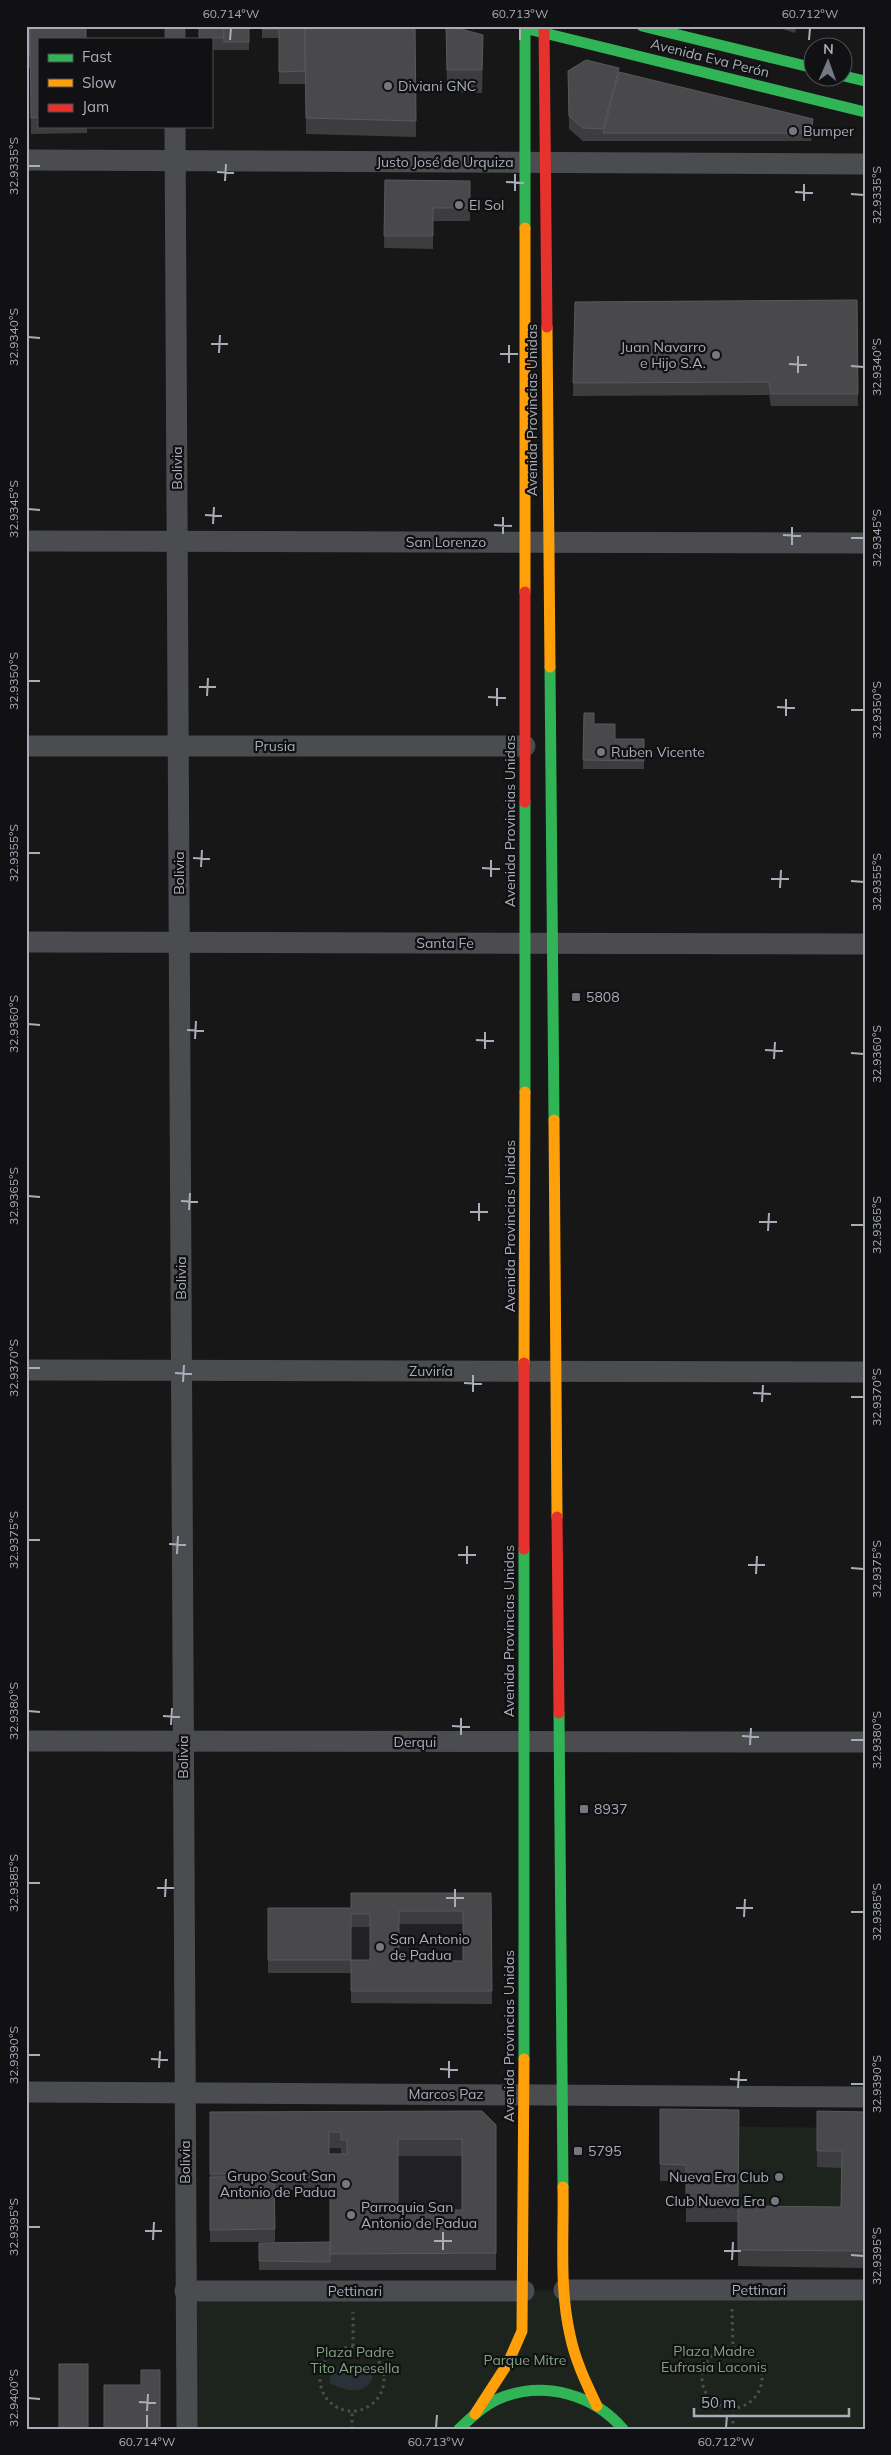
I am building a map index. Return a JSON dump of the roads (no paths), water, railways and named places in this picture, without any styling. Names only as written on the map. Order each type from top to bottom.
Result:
[{"type":"main road","name":"Avenida Eva Perón","points":[[642,26],[804,66]]},
{"type":"main road","name":"Avenida Eva Perón","points":[[523,27],[544,29],[865,112]]},
{"type":"main road","name":"Avenida Provincias Unidas","points":[[523,27],[535,163],[548,542],[564,2290],[565,2318],[580,2372],[597,2406]]},
{"type":"main road","name":"Avenida Provincias Unidas","points":[[475,2414],[508,2362],[522,2331],[524,2291],[525,542],[535,163],[544,29]]},
{"type":"main road","points":[[459,2429],[475,2414],[503,2397],[535,2391],[567,2394],[597,2406],[623,2427]]},
{"type":"street","name":"Bolivia","points":[[175,128],[187,2429]]},
{"type":"street","name":"Justo José de Urquiza","points":[[26,160],[865,164]]},
{"type":"street","name":"San Lorenzo","points":[[26,541],[865,543]]},
{"type":"street","name":"Prusia","points":[[26,746],[525,746]]},
{"type":"street","name":"Santa Fe","points":[[26,942],[865,944]]},
{"type":"street","name":"Zuviría","points":[[26,1370],[865,1372]]},
{"type":"street","name":"Derqui","points":[[26,1741],[865,1742]]},
{"type":"street","name":"Marcos Paz","points":[[26,2092],[865,2097]]},
{"type":"street","name":"Pettinari","points":[[564,2290],[865,2290]]},
{"type":"street","name":"Pettinari","points":[[186,2291],[524,2291]]},
{"type":"place","name":"Diviani GNC","points":[[388,86]]},
{"type":"place","name":"Bumper","points":[[793,131]]},
{"type":"place","name":"El Sol","points":[[459,205]]},
{"type":"place","name":"Juan Navarro e Hijo S.A.","points":[[716,355]]},
{"type":"place","name":"Ruben Vicente","points":[[601,752]]},
{"type":"place","name":"5808","points":[[576,997]]},
{"type":"place","name":"8937","points":[[584,1809]]},
{"type":"place","name":"San Antonio de Padua","points":[[380,1947]]},
{"type":"place","name":"5795","points":[[578,2151]]},
{"type":"place","name":"Nueva Era Club","points":[[779,2177]]},
{"type":"place","name":"Grupo Scout San Antonio de Padua","points":[[346,2184]]},
{"type":"place","name":"Club Nueva Era","points":[[775,2201]]},
{"type":"place","name":"Parroquia San Antonio de Padua","points":[[351,2215]]},
{"type":"park label","name":"Plaza Padre Tito Arpesella","points":[[355,2360]]},
{"type":"park label","name":"Parque Mitre","points":[[525,2360]]},
{"type":"park label","name":"Plaza Madre Eufrasia Laconis","points":[[714,2360]]}]
